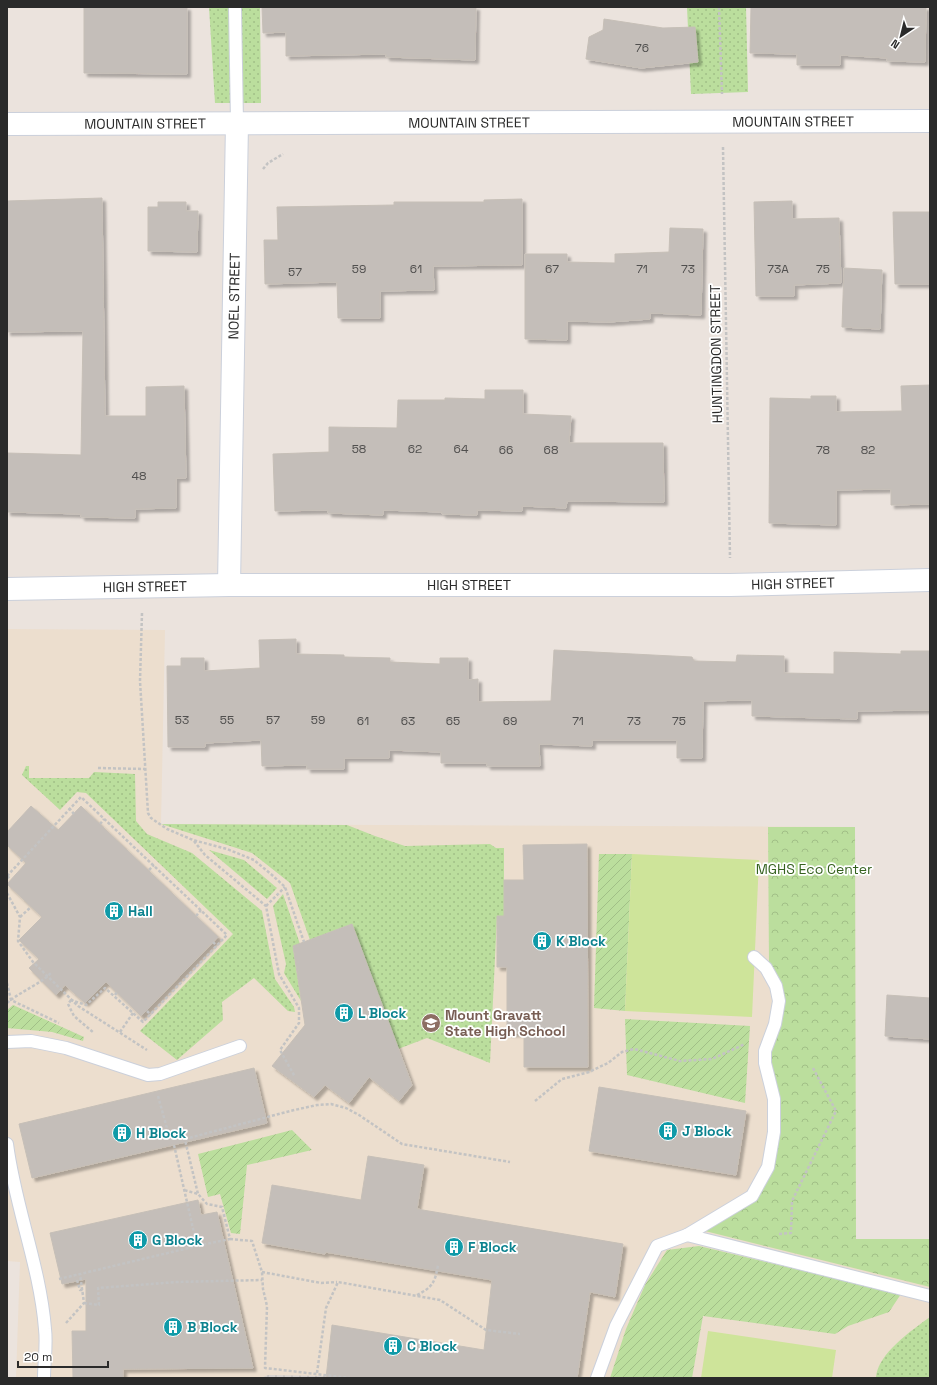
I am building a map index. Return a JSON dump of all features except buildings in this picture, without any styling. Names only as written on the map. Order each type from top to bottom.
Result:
[{"type":"street","name":"MOUNTAIN STREET","points":[[7,124],[930,121]]},
{"type":"street","name":"NOEL STREET","points":[[228,585],[237,123]]},
{"type":"street","name":"HIGH STREET","points":[[7,589],[228,585],[730,585],[930,580]]},
{"type":"lane","name":"NOEL STREET","points":[[235,7],[237,123]]},
{"type":"lane","points":[[597,1378],[616,1326],[657,1246],[687,1234],[752,1196],[768,1167],[774,1132],[774,1099],[765,1063],[765,1051],[779,1001],[776,986],[766,968],[754,957]]},
{"type":"lane","points":[[7,1042],[31,1041],[66,1048],[148,1075],[160,1074],[240,1046]]},
{"type":"lane","points":[[7,1144],[17,1196],[39,1284],[45,1330],[44,1378]]},
{"type":"lane","points":[[687,1234],[930,1296]]},
{"type":"path","name":"HUNTINGDON STREET","points":[[719,7],[730,585]]},
{"type":"path","points":[[259,174],[268,163],[283,154]]},
{"type":"path","points":[[142,610],[140,681],[148,813],[151,818],[167,829],[193,840],[227,849],[254,860],[285,886],[304,942]]},
{"type":"path","points":[[98,768],[145,769]]},
{"type":"path","points":[[10,879],[7,876],[68,808],[81,797],[227,935],[143,1022],[105,988],[86,1005],[71,1000]]},
{"type":"path","points":[[68,808],[74,814]]},
{"type":"path","points":[[100,824],[104,819]]},
{"type":"path","points":[[193,840],[205,855],[266,906],[279,974],[299,1008],[299,1023],[280,1050],[294,1077]]},
{"type":"path","points":[[148,870],[154,865]]},
{"type":"path","points":[[266,906],[285,886]]},
{"type":"path","points":[[7,893],[20,917],[18,941],[33,962],[78,1006],[159,1058],[160,1074],[156,1088],[170,1139],[184,1136],[198,1194],[207,1204],[222,1208],[230,1239]]},
{"type":"path","points":[[20,917],[31,907]]},
{"type":"path","points":[[196,916],[201,910]]},
{"type":"path","points":[[213,942],[217,946]]},
{"type":"path","points":[[7,1003],[26,988],[48,977],[52,972]]},
{"type":"path","points":[[7,983],[11,1000]]},
{"type":"path","points":[[115,996],[117,992]]},
{"type":"path","points":[[11,1000],[62,1024]]},
{"type":"path","points":[[71,1000],[68,1004],[74,1016],[99,1038]]},
{"type":"path","points":[[147,1011],[151,1015]]},
{"type":"path","points":[[120,1032],[133,1013]]},
{"type":"path","points":[[535,1101],[562,1079],[589,1072],[608,1063],[622,1052],[634,1049],[680,1061],[712,1058],[771,1034]]},
{"type":"path","points":[[792,1217],[792,1201],[836,1111],[813,1068]]},
{"type":"path","points":[[185,1139],[290,1111],[317,1105],[331,1104],[346,1108],[359,1115],[402,1144],[510,1162]]},
{"type":"path","points":[[174,1145],[197,1246]]},
{"type":"path","points":[[184,1190],[198,1194]]},
{"type":"path","points":[[39,1284],[230,1239],[252,1241],[262,1272],[267,1306],[266,1368],[350,1378]]},
{"type":"path","points":[[417,1296],[429,1289],[436,1278],[438,1265]]},
{"type":"path","points":[[262,1272],[321,1282],[338,1282],[440,1300],[486,1330],[520,1334]]},
{"type":"path","points":[[80,1274],[80,1289]]},
{"type":"path","points":[[78,1280],[84,1303]]},
{"type":"path","points":[[84,1303],[101,1305],[98,1288],[177,1282],[262,1280]]},
{"type":"path","points":[[317,1373],[326,1308],[338,1282]]},
{"type":"path","points":[[45,1330],[63,1326],[84,1303]]},
{"type":"shaded area","name":"Mount Gravatt State High School","points":[[7,629],[165,630],[161,824],[855,827],[856,1239],[930,1239],[930,1378],[16,1378],[20,1262],[7,1261]]},
{"type":"shaded area","points":[[268,1375],[326,1376],[337,1378],[261,1378]]},
{"type":"green space","points":[[209,7],[260,7],[261,103],[215,103]]},
{"type":"green space","points":[[687,7],[746,7],[748,92],[691,94]]},
{"type":"green space","points":[[26,766],[29,766],[29,778],[89,778],[94,772],[135,774],[136,821],[147,834],[192,853],[262,911],[275,979],[294,1007],[295,1012],[288,1011],[254,978],[222,1002],[223,1020],[177,1060],[140,1031],[233,934],[86,793],[77,792],[60,810],[22,775]]},
{"type":"green space","points":[[161,824],[347,825],[405,846],[490,844],[496,848],[504,848],[504,916],[497,916],[490,1063],[427,1038],[398,1049],[352,924],[310,940],[290,883],[252,853]]},
{"type":"green space","name":"MGHS Eco Center","points":[[768,827],[855,827],[856,1239],[930,1239],[930,1287],[705,1231],[754,1202],[773,1170],[769,1062],[784,1001],[769,965]]},
{"type":"green space","points":[[209,850],[244,860],[277,888],[267,899]]},
{"type":"green space","points":[[599,854],[632,854],[625,1011],[594,1008]]},
{"type":"green space","points":[[632,854],[759,860],[752,1017],[625,1011]]},
{"type":"green space","points":[[283,894],[300,944],[293,947],[301,1001],[284,973],[286,964],[273,906]]},
{"type":"green space","points":[[13,1005],[84,1037],[83,1041],[52,1032],[7,1028],[7,1010]]},
{"type":"green space","points":[[625,1019],[750,1026],[745,1103],[627,1075]]},
{"type":"green space","points":[[292,1130],[312,1150],[247,1165],[240,1234],[231,1233],[220,1194],[208,1197],[198,1154]]},
{"type":"green space","points":[[699,1246],[901,1294],[889,1312],[848,1326],[835,1334],[703,1316],[692,1378],[610,1378],[626,1329],[645,1285],[667,1250]]},
{"type":"green space","points":[[930,1317],[930,1378],[876,1378],[882,1360],[889,1352],[905,1336]]},
{"type":"green space","points":[[708,1331],[836,1350],[832,1378],[701,1378]]},
{"type":"place","name":"Hall","points":[[114,911]]},
{"type":"place","name":"K Block","points":[[542,941]]},
{"type":"place","name":"L Block","points":[[344,1013]]},
{"type":"place","name":"Mount Gravatt State High School","points":[[431,1023]]},
{"type":"place","name":"J Block","points":[[668,1131]]},
{"type":"place","name":"H Block","points":[[122,1133]]},
{"type":"place","name":"G Block","points":[[138,1240]]},
{"type":"place","name":"F Block","points":[[454,1247]]},
{"type":"place","name":"B Block","points":[[173,1327]]},
{"type":"place","name":"C Block","points":[[393,1346]]}]
